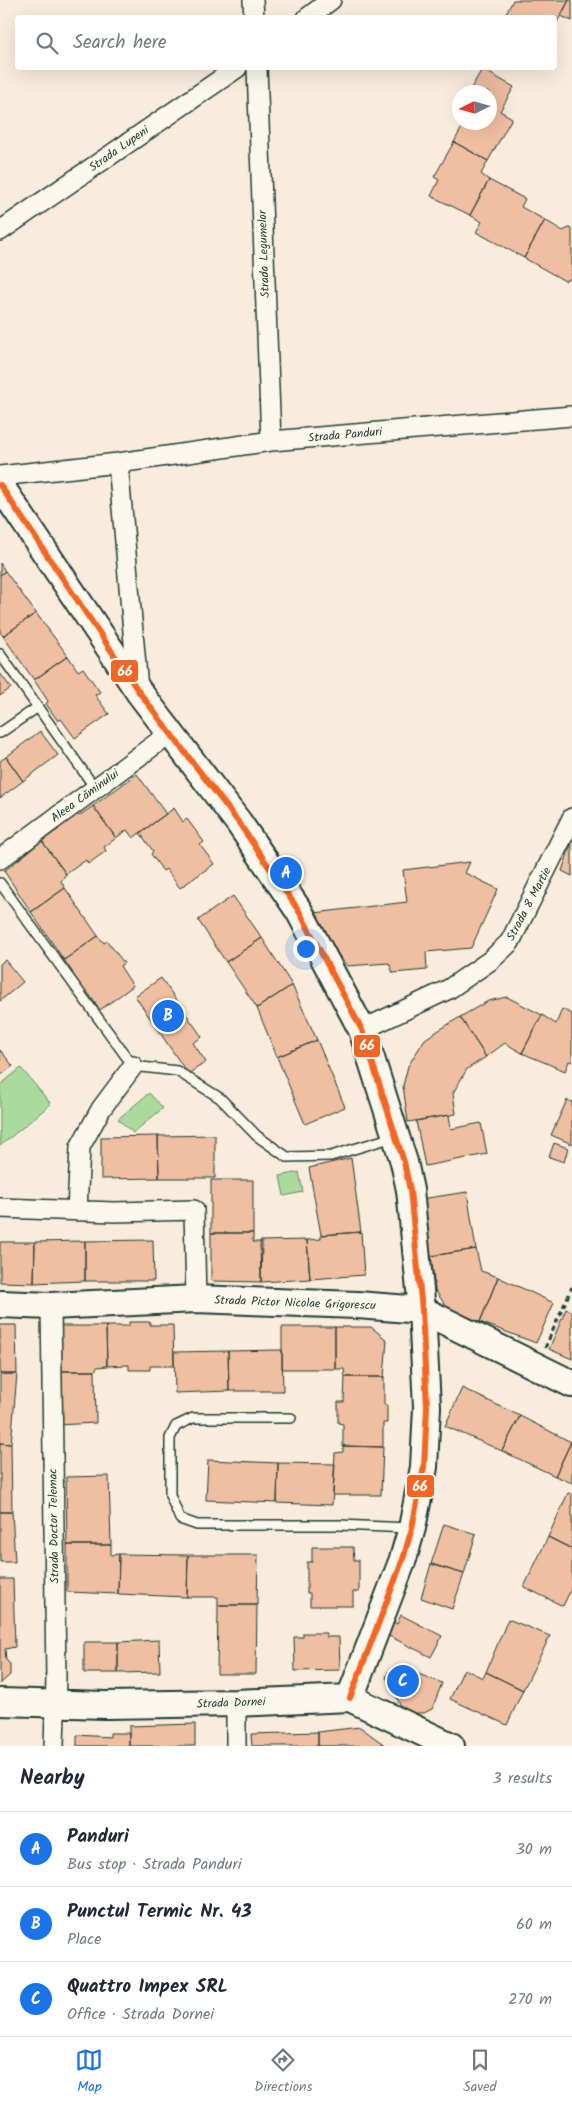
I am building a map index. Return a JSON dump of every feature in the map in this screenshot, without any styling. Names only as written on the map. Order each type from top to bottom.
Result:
[{"type":"street","points":[[253,0],[254,15]]},
{"type":"street","points":[[311,15],[331,0]]},
{"type":"street","name":"Strada Lupeni","points":[[0,231],[234,70]]},
{"type":"street","name":"Strada Legumelor","points":[[257,70],[271,441]]},
{"type":"street","name":"Strada Panduri","points":[[0,476],[118,464],[271,441],[572,416]]},
{"type":"street","points":[[118,464],[139,692]]},
{"type":"street","points":[[0,485],[139,692],[169,734],[239,823],[299,911],[362,1030],[396,1135],[410,1190],[422,1310],[427,1407],[424,1467],[412,1528],[403,1559],[350,1698]]},
{"type":"street","name":"Aleea Căminului","points":[[0,859],[169,734]]},
{"type":"street","name":"Strada 8 Martie","points":[[362,1030],[450,989],[490,960],[510,942],[572,818]]},
{"type":"street","points":[[77,1211],[80,1147],[101,1109],[134,1066]]},
{"type":"street","points":[[0,1208],[77,1211],[194,1210],[196,1299]]},
{"type":"street","name":"Strada Pictor Nicolae Grigorescu","points":[[0,1304],[50,1306],[196,1299],[357,1305],[422,1310],[572,1384]]},
{"type":"street","name":"Strada Doctor Telemac","points":[[50,1306],[56,1702],[54,1746]]},
{"type":"street","name":"Strada Dornei","points":[[0,1702],[56,1702],[106,1705],[236,1703],[350,1698],[451,1746]]},
{"type":"street","points":[[236,1703],[236,1746]]},
{"type":"lane","points":[[0,654],[95,788]]},
{"type":"lane","points":[[0,733],[38,707]]},
{"type":"lane","points":[[0,883],[134,1066],[177,1071],[220,1098],[257,1136],[287,1157],[331,1156],[396,1135]]},
{"type":"lane","points":[[291,1418],[193,1418],[176,1426],[170,1438],[170,1495],[180,1519],[197,1525],[339,1525],[412,1528]]},
{"type":"path","points":[[536,1367],[572,1287]]},
{"type":"green space","points":[[21,1068],[51,1104],[0,1146],[0,1085]]},
{"type":"green space","points":[[149,1093],[163,1108],[133,1133],[118,1119]]},
{"type":"green space","points":[[299,1172],[303,1192],[284,1196],[280,1176]]},
{"type":"building","points":[[513,0],[569,0],[557,22],[557,15],[506,15]]},
{"type":"building","points":[[569,0],[572,0],[572,21],[561,16]]},
{"type":"building","points":[[481,70],[514,87],[500,111],[512,118],[488,161],[454,142],[461,130],[497,130],[497,85],[473,85]]},
{"type":"building","points":[[454,142],[488,161],[481,174],[489,180],[470,215],[431,196],[439,180],[434,177]]},
{"type":"building","points":[[489,180],[525,199],[521,207],[545,220],[524,258],[476,232],[482,222],[470,215]]},
{"type":"building","points":[[545,220],[563,231],[569,228],[572,229],[572,278],[565,281],[524,258]]},
{"type":"building","points":[[0,563],[5,571],[0,575]]},
{"type":"building","points":[[5,571],[36,613],[3,636],[0,632],[0,575]]},
{"type":"building","points":[[36,613],[68,656],[34,680],[3,636]]},
{"type":"building","points":[[68,656],[78,671],[83,668],[100,692],[95,695],[109,714],[75,738],[61,719],[58,721],[46,704],[48,701],[34,680]]},
{"type":"building","points":[[0,673],[11,688],[0,696]]},
{"type":"building","points":[[40,731],[58,755],[23,781],[6,757]]},
{"type":"building","points":[[6,757],[23,781],[0,798],[0,761]]},
{"type":"building","points":[[137,774],[166,814],[133,838],[127,830],[116,838],[93,806]]},
{"type":"building","points":[[93,806],[116,838],[104,847],[106,851],[88,864],[86,860],[66,874],[42,841],[59,829],[56,827],[76,812],[79,816]]},
{"type":"building","points":[[174,808],[183,822],[187,819],[204,842],[200,845],[214,864],[180,888],[166,869],[163,871],[151,854],[153,851],[140,833]]},
{"type":"building","points":[[42,841],[66,874],[61,881],[65,888],[31,912],[4,871]]},
{"type":"building","points":[[572,841],[572,876],[562,871]]},
{"type":"building","points":[[470,862],[465,873],[498,889],[471,948],[426,952],[427,970],[393,973],[389,963],[347,966],[306,914],[407,902],[403,870]]},
{"type":"building","points":[[65,888],[98,936],[64,960],[31,912]]},
{"type":"building","points":[[233,896],[262,938],[226,962],[198,920]]},
{"type":"building","points":[[98,936],[104,943],[107,941],[124,963],[120,966],[133,986],[100,1010],[86,990],[83,992],[71,976],[73,973],[64,960]]},
{"type":"building","points":[[262,938],[292,985],[257,1008],[226,962]]},
{"type":"building","points":[[5,960],[23,982],[0,1001],[0,964]]},
{"type":"building","points":[[161,978],[202,1037],[193,1043],[206,1062],[188,1074],[135,996]]},
{"type":"building","points":[[292,985],[317,1040],[277,1057],[257,1008]]},
{"type":"building","points":[[507,997],[542,1015],[522,1053],[505,1043],[486,1057],[460,1017],[488,1001]]},
{"type":"building","points":[[562,1009],[572,1014],[572,1062],[569,1061],[565,1071],[522,1053],[542,1015],[556,1024]]},
{"type":"building","points":[[460,1017],[486,1057],[467,1069],[453,1093],[456,1114],[408,1122],[403,1086],[408,1066],[425,1039]]},
{"type":"building","points":[[317,1040],[345,1107],[305,1124],[277,1057]]},
{"type":"building","points":[[0,1050],[13,1066],[0,1076]]},
{"type":"building","points":[[567,1100],[572,1102],[572,1144],[551,1135]]},
{"type":"building","points":[[449,1115],[451,1129],[481,1123],[487,1154],[425,1166],[416,1121]]},
{"type":"building","points":[[215,1135],[215,1178],[159,1178],[158,1136]]},
{"type":"building","points":[[158,1136],[159,1178],[101,1179],[101,1137]]},
{"type":"building","points":[[554,1143],[568,1148],[564,1162],[549,1157]]},
{"type":"building","points":[[351,1158],[361,1232],[321,1235],[309,1168]]},
{"type":"building","points":[[211,1180],[253,1180],[253,1233],[211,1233]]},
{"type":"building","points":[[467,1192],[476,1249],[431,1256],[421,1199]]},
{"type":"building","points":[[361,1232],[364,1275],[310,1279],[307,1240],[321,1239],[321,1235]]},
{"type":"building","points":[[211,1233],[253,1233],[253,1242],[262,1242],[261,1282],[211,1281]]},
{"type":"building","points":[[153,1240],[154,1281],[85,1281],[85,1241]]},
{"type":"building","points":[[307,1240],[310,1279],[261,1282],[260,1241]]},
{"type":"building","points":[[85,1241],[85,1281],[34,1283],[35,1242]]},
{"type":"building","points":[[0,1242],[35,1242],[34,1283],[0,1282]]},
{"type":"building","points":[[476,1249],[481,1271],[498,1277],[480,1322],[448,1309],[435,1290],[431,1256]]},
{"type":"building","points":[[498,1277],[554,1303],[536,1343],[480,1322]]},
{"type":"building","points":[[566,1309],[572,1312],[572,1359],[549,1349]]},
{"type":"building","points":[[129,1322],[150,1322],[150,1325],[173,1325],[174,1366],[150,1366],[150,1370],[129,1370],[129,1365],[107,1366],[106,1326],[129,1326]]},
{"type":"building","points":[[0,1325],[16,1325],[17,1374],[0,1374]]},
{"type":"building","points":[[56,1326],[106,1326],[107,1366],[97,1367],[95,1371],[56,1371]]},
{"type":"building","points":[[282,1327],[335,1327],[335,1369],[282,1369]]},
{"type":"building","points":[[335,1327],[371,1327],[387,1340],[384,1377],[345,1377],[344,1369],[335,1369]]},
{"type":"building","points":[[282,1350],[283,1391],[229,1391],[228,1351]]},
{"type":"building","points":[[228,1351],[229,1391],[175,1393],[174,1352]]},
{"type":"building","points":[[56,1371],[95,1371],[96,1423],[57,1425]]},
{"type":"building","points":[[0,1374],[17,1374],[11,1444],[0,1443]]},
{"type":"building","points":[[345,1377],[384,1377],[384,1405],[387,1405],[387,1423],[383,1423],[383,1447],[343,1446],[343,1424],[338,1423],[338,1402],[344,1402]]},
{"type":"building","points":[[462,1388],[520,1416],[502,1451],[445,1426]]},
{"type":"building","points":[[520,1416],[571,1442],[555,1476],[502,1451]]},
{"type":"building","points":[[572,1442],[572,1483],[555,1476]]},
{"type":"building","points":[[0,1443],[11,1444],[12,1512],[0,1512]]},
{"type":"building","points":[[343,1446],[383,1447],[381,1495],[333,1495],[335,1453],[343,1452]]},
{"type":"building","points":[[208,1460],[278,1463],[277,1503],[206,1500]]},
{"type":"building","points":[[278,1463],[335,1464],[332,1505],[277,1503]]},
{"type":"building","points":[[109,1476],[111,1545],[67,1545],[66,1477]]},
{"type":"building","points":[[568,1493],[572,1494],[572,1549],[548,1537]]},
{"type":"building","points":[[0,1512],[12,1512],[15,1562],[0,1562]]},
{"type":"building","points":[[444,1524],[476,1534],[464,1574],[431,1564]]},
{"type":"building","points":[[548,1537],[572,1549],[572,1587],[563,1606],[524,1587]]},
{"type":"building","points":[[67,1545],[111,1545],[111,1555],[119,1554],[118,1594],[67,1592]]},
{"type":"building","points":[[312,1547],[353,1547],[354,1560],[359,1560],[359,1592],[353,1592],[353,1606],[310,1606],[310,1593],[307,1593],[307,1562],[312,1562]]},
{"type":"building","points":[[119,1554],[188,1555],[187,1597],[118,1594]]},
{"type":"building","points":[[188,1555],[258,1555],[257,1605],[218,1605],[218,1597],[187,1597]]},
{"type":"building","points":[[431,1564],[464,1574],[452,1609],[421,1598]]},
{"type":"building","points":[[0,1579],[13,1579],[15,1647],[5,1649],[6,1660],[10,1664],[10,1675],[0,1684]]},
{"type":"building","points":[[218,1605],[257,1605],[256,1674],[217,1674]]},
{"type":"building","points":[[401,1615],[442,1636],[431,1657],[387,1635],[392,1622],[397,1624]]},
{"type":"building","points":[[508,1619],[550,1636],[523,1690],[486,1672]]},
{"type":"building","points":[[303,1633],[326,1633],[326,1637],[339,1637],[340,1670],[295,1671],[294,1637],[303,1637]]},
{"type":"building","points":[[159,1640],[160,1672],[118,1673],[118,1642]]},
{"type":"building","points":[[84,1642],[118,1642],[118,1673],[84,1673]]},
{"type":"building","points":[[397,1666],[442,1683],[432,1709],[424,1713],[412,1713],[400,1705],[392,1685],[386,1678],[388,1672]]},
{"type":"building","points":[[464,1669],[483,1678],[486,1672],[523,1690],[507,1725],[450,1699]]},
{"type":"building","points":[[195,1724],[195,1746],[129,1746],[129,1726]]},
{"type":"building","points":[[360,1727],[386,1746],[318,1746],[318,1732]]},
{"type":"building","points":[[318,1732],[318,1746],[252,1746],[251,1734]]},
{"type":"building","points":[[110,1733],[129,1733],[129,1746],[77,1746],[77,1735],[110,1737]]},
{"type":"transit line","name":"66","points":[[0,485],[139,692],[239,823],[299,911],[362,1030],[404,1162],[410,1190],[422,1310],[427,1407],[424,1467],[412,1528],[403,1559],[350,1698]]},
{"type":"place","name":"Panduri","points":[[286,873]]},
{"type":"place","name":"Punctul Termic Nr. 43","points":[[168,1016]]},
{"type":"place","name":"Quattro Impex SRL","points":[[403,1681]]}]
